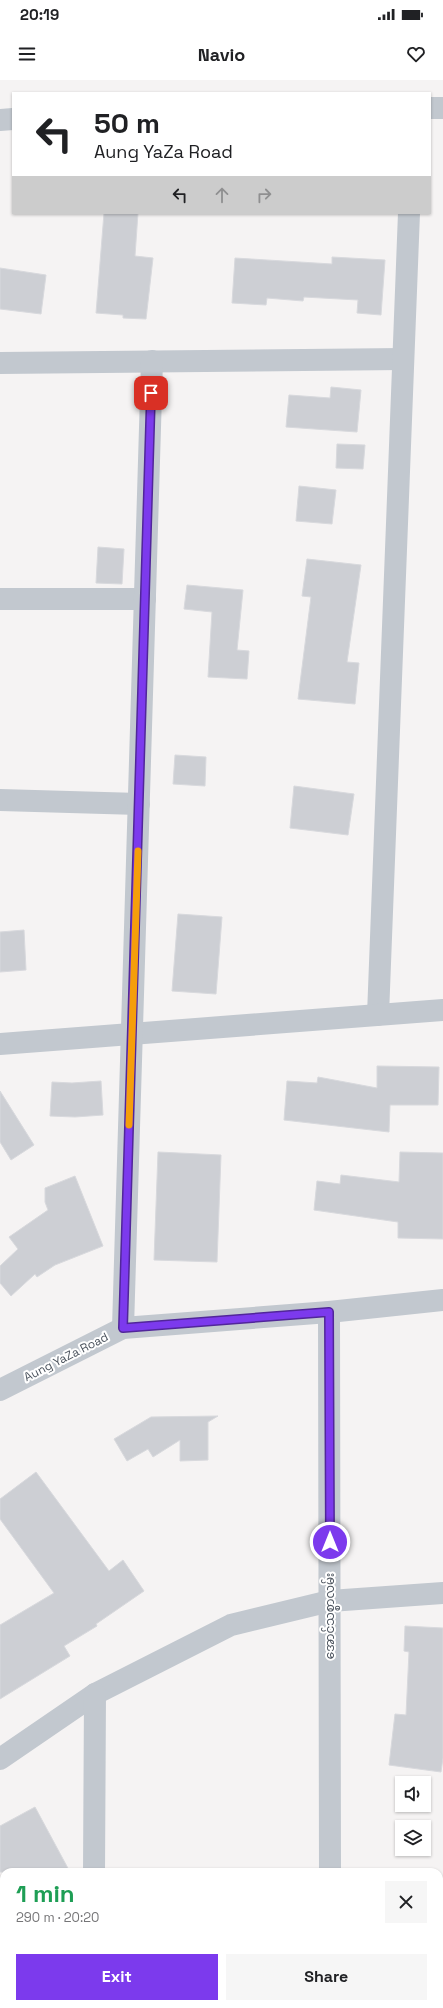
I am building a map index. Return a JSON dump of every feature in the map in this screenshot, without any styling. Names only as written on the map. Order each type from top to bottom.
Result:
[{"type":"street","points":[[431,108],[443,108]]},
{"type":"street","points":[[0,120],[12,120]]},
{"type":"street","points":[[378,1015],[409,214]]},
{"type":"street","points":[[0,363],[403,359]]},
{"type":"street","points":[[123,1328],[152,362]]},
{"type":"street","points":[[0,599],[145,599]]},
{"type":"street","points":[[0,800],[139,804]]},
{"type":"street","points":[[0,1044],[443,1010]]},
{"type":"street","name":"Aung YaZa Road","points":[[0,1390],[123,1328],[329,1312],[443,1300]]},
{"type":"street","name":"အောင်သစ္စာလမ်း","points":[[329,1312],[330,1868]]},
{"type":"street","points":[[0,1760],[95,1694],[231,1625],[330,1601],[443,1594]]},
{"type":"street","points":[[94,1868],[95,1694]]},
{"type":"building","points":[[104,214],[138,214],[135,256],[153,258],[146,319],[123,318],[123,315],[96,313]]},
{"type":"building","points":[[332,257],[385,260],[381,315],[357,313],[358,300],[304,297],[303,301],[267,298],[266,305],[232,303],[235,258],[332,264]]},
{"type":"building","points":[[0,268],[46,275],[41,314],[0,309]]},
{"type":"building","points":[[331,387],[361,390],[357,432],[286,427],[289,395],[330,398]]},
{"type":"building","points":[[337,444],[365,445],[363,469],[336,468]]},
{"type":"building","points":[[299,486],[336,490],[332,524],[296,521]]},
{"type":"building","points":[[98,547],[124,549],[122,584],[96,583]]},
{"type":"building","points":[[307,559],[361,565],[347,662],[359,663],[355,704],[298,699],[311,597],[302,596]]},
{"type":"building","points":[[187,585],[243,590],[237,650],[249,651],[247,679],[208,677],[212,612],[184,609]]},
{"type":"building","points":[[175,755],[206,757],[205,786],[173,784]]},
{"type":"building","points":[[294,786],[354,794],[348,835],[290,828]]},
{"type":"building","points":[[178,914],[222,917],[216,994],[172,991]]},
{"type":"building","points":[[24,930],[26,970],[0,972],[0,932]]},
{"type":"building","points":[[377,1066],[439,1067],[438,1105],[390,1105],[389,1132],[284,1120],[287,1081],[317,1083],[318,1077],[377,1088]]},
{"type":"building","points":[[101,1081],[103,1115],[75,1117],[50,1116],[52,1082],[72,1083]]},
{"type":"building","points":[[0,1091],[34,1145],[11,1160],[0,1142]]},
{"type":"building","points":[[158,1152],[221,1155],[217,1262],[154,1260]]},
{"type":"building","points":[[400,1152],[443,1153],[443,1239],[398,1238],[398,1222],[314,1210],[317,1181],[340,1184],[341,1175],[399,1182]]},
{"type":"building","points":[[75,1176],[103,1246],[55,1265],[37,1277],[35,1274],[11,1296],[0,1283],[0,1266],[18,1249],[9,1237],[48,1210],[45,1202],[45,1188]]},
{"type":"building","points":[[218,1416],[208,1422],[208,1460],[180,1461],[180,1440],[153,1457],[148,1449],[127,1461],[114,1439],[151,1417]]},
{"type":"building","points":[[36,1472],[109,1571],[123,1560],[144,1591],[96,1624],[97,1626],[64,1646],[70,1656],[0,1699],[0,1625],[54,1593],[0,1519],[0,1499]]},
{"type":"building","points":[[405,1626],[443,1628],[443,1758],[441,1772],[389,1765],[395,1714],[406,1715],[409,1652],[404,1651]]},
{"type":"building","points":[[35,1807],[68,1868],[0,1868],[0,1826]]},
{"type":"slow traffic","points":[[129,1125],[138,851]]},
{"type":"route","points":[[151,393],[123,1328],[329,1312],[330,1542]]}]
